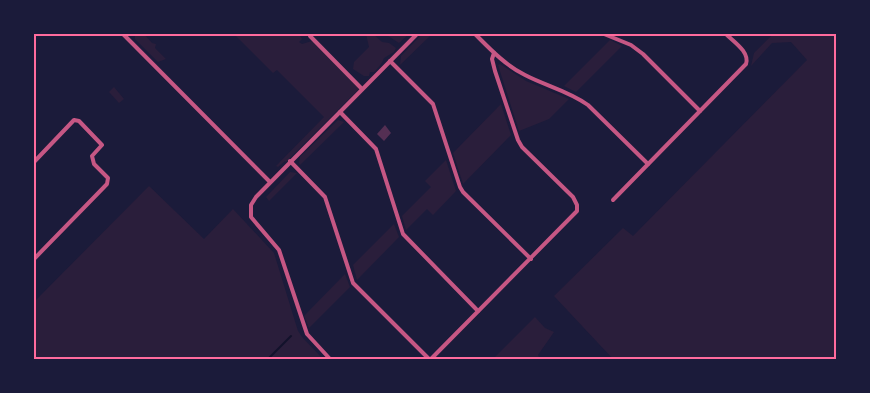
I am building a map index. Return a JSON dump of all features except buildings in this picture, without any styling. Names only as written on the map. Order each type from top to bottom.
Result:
[{"type":"street","points":[[123,34],[270,182]]},
{"type":"street","points":[[330,359],[307,334],[279,250],[251,217],[251,205],[256,197],[290,161],[417,34]]},
{"type":"street","points":[[474,34],[494,54],[525,75],[583,101],[598,113],[648,164]]},
{"type":"street","points":[[604,34],[631,45],[643,54],[700,111]]},
{"type":"street","points":[[613,200],[742,70],[748,59],[746,54],[726,34]]},
{"type":"street","points":[[310,36],[362,89]]},
{"type":"street","points":[[290,161],[325,197],[353,283],[430,359],[531,259],[576,213],[578,208],[573,197],[522,147],[518,140],[494,71],[492,59],[494,54]]},
{"type":"street","points":[[390,61],[433,104],[463,192],[531,259]]},
{"type":"street","points":[[340,112],[376,149],[403,234],[478,311]]},
{"type":"street","points":[[34,162],[74,120],[79,121],[102,145],[92,156],[94,164],[108,178],[108,184],[34,259]]},
{"type":"shaded area","points":[[135,34],[144,34],[152,43],[156,44],[155,48],[166,59],[158,62],[135,39]]},
{"type":"shaded area","points":[[234,34],[293,34],[300,36],[302,39],[299,42],[302,44],[312,41],[360,88],[286,162],[278,167],[276,166],[324,117],[277,70],[273,73]]},
{"type":"shaded area","points":[[366,34],[373,34],[382,42],[389,43],[396,48],[394,52],[384,58],[374,72],[370,72],[369,76],[364,76],[353,69],[354,62],[369,47]]},
{"type":"shaded area","points":[[385,34],[409,34],[399,43]]},
{"type":"shaded area","points":[[422,34],[432,34],[400,65],[401,56]]},
{"type":"shaded area","points":[[773,34],[836,34],[836,359],[613,359],[554,296],[623,228],[633,236],[807,60],[791,42],[772,43],[751,66],[754,53]]},
{"type":"shaded area","points":[[610,40],[622,46],[576,92],[564,86]]},
{"type":"shaded area","points":[[500,64],[526,81],[569,99],[549,119],[519,131],[498,65]]},
{"type":"shaded area","points":[[114,87],[124,99],[119,103],[109,92]]},
{"type":"shaded area","points":[[501,104],[511,135],[463,184],[453,153]]},
{"type":"shaded area","points":[[338,120],[344,122],[300,165],[300,157]]},
{"type":"shaded area","points":[[446,160],[456,191],[433,215],[427,209],[406,230],[402,216],[431,187],[425,181]]},
{"type":"shaded area","points":[[290,172],[297,173],[269,201],[266,197]]},
{"type":"shaded area","points":[[149,186],[204,239],[233,209],[274,253],[298,331],[323,359],[34,359],[34,302]]},
{"type":"shaded area","points":[[394,224],[399,237],[357,280],[353,265]]},
{"type":"shaded area","points":[[345,274],[350,287],[309,328],[304,316]]},
{"type":"shaded area","points":[[535,317],[545,328],[554,332],[538,355],[540,359],[493,359]]},
{"type":"waterway","points":[[268,359],[291,336]]}]
